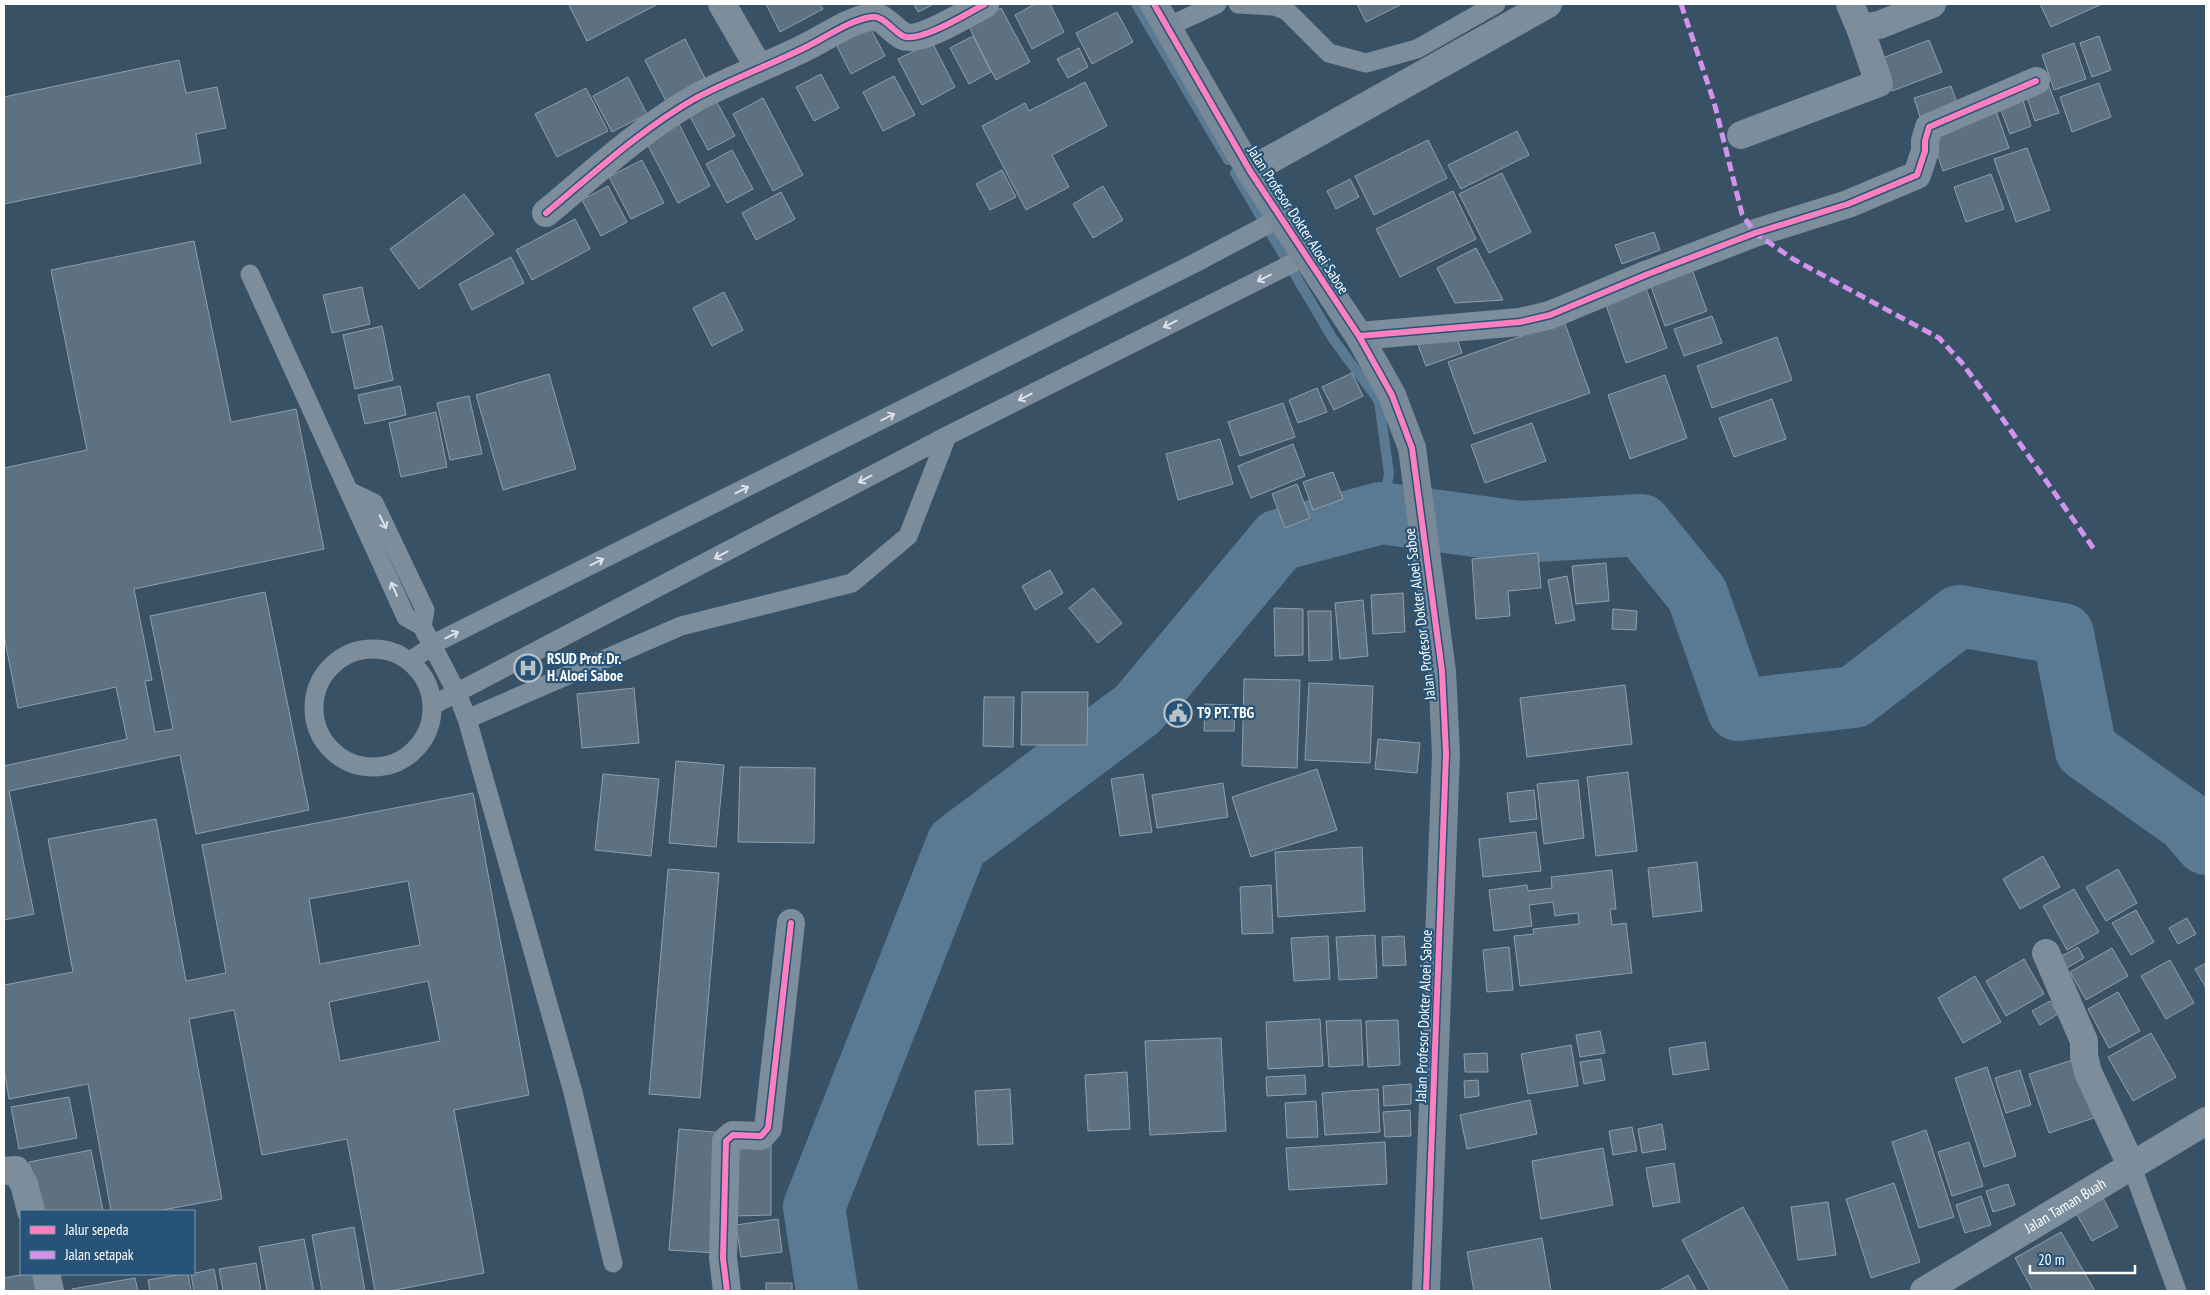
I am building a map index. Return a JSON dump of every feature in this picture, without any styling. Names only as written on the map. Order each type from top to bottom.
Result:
[{"type":"street","points":[[722,4],[759,68]]},
{"type":"street","points":[[546,213],[666,117],[696,98],[759,68],[871,17],[877,18],[904,37],[913,37],[925,34],[985,4]]},
{"type":"street","name":"Jalan Profesor Dokter Aloei Saboe","points":[[1154,4],[1250,171],[1359,336],[1392,394],[1412,448],[1442,671],[1446,754],[1426,1291]]},
{"type":"street","points":[[1250,171],[1548,4]]},
{"type":"street","points":[[1855,16],[1879,26],[1932,4]]},
{"type":"street","points":[[1741,135],[1879,83],[1855,16]]},
{"type":"street","points":[[1359,336],[1520,322],[1550,315],[1648,274],[1755,233],[1848,204],[1917,175],[1925,151],[1925,141],[1929,127],[2036,81]]},
{"type":"street","points":[[727,1291],[723,1258],[726,1141],[733,1135],[761,1136],[768,1128],[790,922]]},
{"type":"street","points":[[2046,953],[2081,1034],[2088,1072],[2132,1167]]},
{"type":"street","name":"Jalan Taman Buah","points":[[1924,1291],[2206,1121]]},
{"type":"street","points":[[4,1171],[16,1170],[24,1184],[31,1210]]},
{"type":"street","points":[[46,1275],[50,1291]]},
{"type":"lane","points":[[1167,27],[1217,4]]},
{"type":"lane","points":[[1238,4],[1274,6],[1287,11],[1329,52],[1366,63],[1417,48],[1496,4]]},
{"type":"lane","points":[[410,661],[450,636],[1195,263],[1282,217]]},
{"type":"lane","points":[[433,705],[947,436],[1307,256]]},
{"type":"lane","points":[[250,274],[349,491],[374,503],[425,610],[422,626],[468,718],[572,1092],[613,1263]]},
{"type":"lane","points":[[468,718],[681,626],[852,583],[908,536],[947,436]]},
{"type":"lane","points":[[379,648],[395,652],[410,661],[422,673],[430,688],[433,705],[432,722],[425,737],[414,751],[401,760],[385,766],[368,767],[336,755],[325,742],[317,727],[314,711],[316,694],[322,678],[332,665],[346,655],[362,650],[379,648]]},
{"type":"lane","points":[[2132,1167],[2177,1291]]},
{"type":"building","points":[[658,4],[587,41],[569,5]]},
{"type":"building","points":[[766,4],[820,4],[823,9],[780,32]]},
{"type":"building","points":[[914,4],[934,4],[918,12]]},
{"type":"building","points":[[1035,4],[1050,4],[1064,32],[1032,49],[1015,15]]},
{"type":"building","points":[[1357,4],[1402,4],[1366,22]]},
{"type":"building","points":[[2040,4],[2102,4],[2051,27]]},
{"type":"building","points":[[1001,8],[1030,62],[996,80],[968,25]]},
{"type":"building","points":[[1117,12],[1133,42],[1092,64],[1076,33]]},
{"type":"building","points":[[866,20],[885,56],[851,74],[833,38]]},
{"type":"building","points":[[973,36],[991,72],[969,84],[950,48]]},
{"type":"building","points":[[2099,36],[2111,70],[2092,77],[2080,43]]},
{"type":"building","points":[[685,39],[709,86],[669,107],[645,60]]},
{"type":"building","points":[[1929,40],[1942,72],[1892,91],[1880,59]]},
{"type":"building","points":[[932,42],[955,87],[922,105],[898,59]]},
{"type":"building","points":[[2074,43],[2086,79],[2054,90],[2042,55]]},
{"type":"building","points":[[1079,48],[1088,67],[1068,78],[1057,59]]},
{"type":"building","points":[[179,60],[186,93],[217,87],[226,128],[196,134],[201,163],[4,204],[4,97]]},
{"type":"building","points":[[821,74],[839,108],[814,121],[796,87]]},
{"type":"building","points":[[894,76],[915,115],[883,131],[863,92]]},
{"type":"building","points":[[628,77],[647,114],[612,132],[593,96]]},
{"type":"building","points":[[1085,82],[1107,126],[1052,155],[1069,187],[1026,210],[982,126],[1025,103],[1029,111]]},
{"type":"building","points":[[2099,83],[2111,117],[2072,132],[2060,97]]},
{"type":"building","points":[[1951,86],[1958,106],[1921,120],[1914,98]]},
{"type":"building","points":[[2049,86],[2059,113],[2035,121],[2026,94]]},
{"type":"building","points":[[586,88],[608,131],[557,157],[535,114]]},
{"type":"building","points":[[712,93],[735,136],[708,150],[685,107]]},
{"type":"building","points":[[2022,97],[2031,126],[2010,134],[1999,105]]},
{"type":"building","points":[[763,98],[803,175],[773,191],[733,114]]},
{"type":"building","points":[[1996,111],[2009,148],[1943,171],[1931,135]]},
{"type":"building","points":[[678,122],[710,186],[678,203],[645,140]]},
{"type":"building","points":[[1517,131],[1529,155],[1461,189],[1448,165]]},
{"type":"building","points":[[1428,140],[1447,178],[1374,215],[1355,176]]},
{"type":"building","points":[[2027,148],[2050,210],[2016,222],[1994,159]]},
{"type":"building","points":[[732,150],[753,189],[727,203],[706,164]]},
{"type":"building","points":[[642,160],[664,203],[631,219],[609,177]]},
{"type":"building","points":[[1002,170],[1016,197],[990,210],[976,184]]},
{"type":"building","points":[[1502,173],[1531,232],[1489,253],[1459,194]]},
{"type":"building","points":[[1991,174],[2004,209],[1966,222],[1954,187]]},
{"type":"building","points":[[1350,179],[1359,197],[1336,209],[1327,191]]},
{"type":"building","points":[[608,186],[627,222],[601,236],[582,200]]},
{"type":"building","points":[[1103,186],[1123,220],[1093,238],[1073,204]]},
{"type":"building","points":[[1453,191],[1476,239],[1400,277],[1376,229]]},
{"type":"building","points":[[781,192],[795,219],[756,240],[742,213]]},
{"type":"building","points":[[464,194],[494,234],[419,289],[390,249]]},
{"type":"building","points":[[575,219],[590,249],[532,280],[516,250]]},
{"type":"building","points":[[1654,232],[1660,250],[1622,264],[1615,245]]},
{"type":"building","points":[[194,241],[231,422],[296,409],[324,549],[134,589],[152,680],[145,681],[155,732],[173,729],[150,616],[265,592],[309,810],[196,834],[180,755],[9,791],[34,914],[4,920],[4,766],[127,739],[116,687],[18,708],[4,635],[4,468],[87,450],[51,270]]},
{"type":"building","points":[[1476,248],[1503,300],[1455,303],[1437,268]]},
{"type":"building","points":[[511,257],[524,283],[472,310],[459,284]]},
{"type":"building","points":[[1689,261],[1707,311],[1665,326],[1647,275]]},
{"type":"building","points":[[1645,285],[1667,348],[1626,363],[1604,299]]},
{"type":"building","points":[[362,287],[370,324],[332,333],[323,295]]},
{"type":"building","points":[[724,292],[743,330],[712,346],[693,308]]},
{"type":"building","points":[[1712,316],[1722,343],[1684,356],[1674,329]]},
{"type":"building","points":[[1564,321],[1590,393],[1474,434],[1448,362]]},
{"type":"building","points":[[382,326],[393,380],[355,389],[343,335]]},
{"type":"building","points":[[1455,332],[1462,353],[1426,366],[1418,345]]},
{"type":"building","points":[[1777,337],[1792,380],[1712,408],[1697,366]]},
{"type":"building","points":[[1352,373],[1363,396],[1334,410],[1322,387]]},
{"type":"building","points":[[549,374],[576,469],[503,490],[476,395]]},
{"type":"building","points":[[1665,375],[1687,438],[1630,459],[1608,395]]},
{"type":"building","points":[[400,386],[406,415],[365,424],[358,395]]},
{"type":"building","points":[[1317,388],[1327,412],[1298,423],[1289,400]]},
{"type":"building","points":[[469,396],[482,454],[450,460],[437,403]]},
{"type":"building","points":[[1772,399],[1786,439],[1734,457],[1719,418]]},
{"type":"building","points":[[1283,403],[1295,437],[1240,456],[1228,422]]},
{"type":"building","points":[[436,412],[447,467],[401,477],[389,423]]},
{"type":"building","points":[[1532,423],[1546,461],[1485,483],[1471,445]]},
{"type":"building","points":[[1220,439],[1233,484],[1178,500],[1166,454]]},
{"type":"building","points":[[1293,444],[1305,476],[1251,498],[1238,466]]},
{"type":"building","points":[[1333,472],[1343,499],[1313,510],[1303,482]]},
{"type":"building","points":[[1297,484],[1310,518],[1285,528],[1272,494]]},
{"type":"building","points":[[1538,553],[1541,588],[1508,591],[1510,616],[1476,619],[1472,559]]},
{"type":"building","points":[[1606,563],[1609,601],[1576,604],[1572,566]]},
{"type":"building","points":[[1050,570],[1063,593],[1035,610],[1022,586]]},
{"type":"building","points":[[1567,576],[1575,620],[1556,624],[1548,580]]},
{"type":"building","points":[[1093,588],[1122,623],[1098,643],[1069,608]]},
{"type":"building","points":[[1403,593],[1405,632],[1373,634],[1371,595]]},
{"type":"building","points":[[1363,600],[1368,656],[1340,659],[1335,603]]},
{"type":"building","points":[[1274,608],[1303,609],[1303,655],[1275,656]]},
{"type":"building","points":[[1613,609],[1637,611],[1636,630],[1612,629]]},
{"type":"building","points":[[1308,611],[1331,611],[1332,660],[1309,661]]},
{"type":"building","points":[[1244,679],[1300,680],[1297,768],[1242,766]]},
{"type":"building","points":[[1309,683],[1373,686],[1370,763],[1305,760]]},
{"type":"building","points":[[1625,685],[1632,744],[1527,757],[1520,698]]},
{"type":"building","points":[[634,688],[639,743],[582,748],[577,694]]},
{"type":"building","points":[[1022,692],[1088,692],[1087,745],[1021,745]]},
{"type":"building","points":[[984,697],[1014,697],[1013,747],[983,746]]},
{"type":"building","points":[[1205,704],[1235,705],[1234,731],[1204,731]]},
{"type":"building","points":[[1378,739],[1420,743],[1417,773],[1375,769]]},
{"type":"building","points":[[676,761],[724,765],[716,847],[669,843]]},
{"type":"building","points":[[740,767],[815,768],[814,843],[738,842]]},
{"type":"building","points":[[1317,769],[1337,830],[1251,857],[1232,797]]},
{"type":"building","points":[[1628,772],[1637,851],[1596,856],[1587,777]]},
{"type":"building","points":[[603,774],[659,779],[651,856],[595,850]]},
{"type":"building","points":[[1143,774],[1152,832],[1120,836],[1111,779]]},
{"type":"building","points":[[1578,780],[1584,838],[1544,844],[1537,784]]},
{"type":"building","points":[[1223,783],[1228,817],[1157,828],[1152,795]]},
{"type":"building","points":[[1534,790],[1537,819],[1510,822],[1507,793]]},
{"type":"building","points":[[473,793],[529,1095],[454,1110],[484,1273],[390,1291],[375,1291],[347,1139],[262,1155],[234,1010],[189,1019],[222,1199],[162,1210],[111,1210],[88,1084],[9,1099],[4,1070],[4,985],[73,972],[48,839],[156,819],[186,981],[226,973],[202,845]],"holes":[[[408,881],[420,945],[320,964],[309,899]],[[428,981],[440,1041],[340,1061],[329,1002]]]},
{"type":"building","points":[[1536,832],[1541,871],[1483,877],[1479,839]]},
{"type":"building","points":[[1362,847],[1365,911],[1278,917],[1275,852]]},
{"type":"building","points":[[2043,856],[2060,887],[2020,909],[2003,879]]},
{"type":"building","points":[[1697,862],[1702,911],[1653,917],[1648,868]]},
{"type":"building","points":[[668,869],[719,873],[700,1098],[649,1094]]},
{"type":"building","points":[[2118,869],[2137,903],[2106,921],[2086,887]]},
{"type":"building","points":[[1612,870],[1616,909],[1610,909],[1612,925],[1626,923],[1632,973],[1520,986],[1514,936],[1534,934],[1533,929],[1579,924],[1578,913],[1555,916],[1553,902],[1529,905],[1532,926],[1494,931],[1489,890],[1527,885],[1528,891],[1552,888],[1551,877]]},
{"type":"building","points":[[1271,885],[1273,933],[1242,934],[1240,887]]},
{"type":"building","points":[[2074,889],[2099,932],[2067,950],[2043,906]]},
{"type":"building","points":[[2136,910],[2154,942],[2131,955],[2112,923]]},
{"type":"building","points":[[2187,918],[2196,934],[2178,944],[2169,928]]},
{"type":"building","points":[[1375,935],[1377,978],[1339,980],[1336,937]]},
{"type":"building","points":[[1328,936],[1330,979],[1294,981],[1291,938]]},
{"type":"building","points":[[1404,936],[1406,965],[1383,966],[1382,937]]},
{"type":"building","points":[[1509,947],[1513,990],[1487,992],[1483,950]]},
{"type":"building","points":[[2078,947],[2084,958],[2067,968],[2060,957]]},
{"type":"building","points":[[2112,948],[2128,976],[2086,1000],[2070,972]]},
{"type":"building","points":[[2024,959],[2044,994],[2006,1016],[1986,981]]},
{"type":"building","points":[[2170,960],[2194,1003],[2166,1019],[2141,976]]},
{"type":"building","points":[[2206,963],[2206,988],[2195,969]]},
{"type":"building","points":[[1975,976],[2001,1022],[1963,1043],[1938,998]]},
{"type":"building","points":[[2118,992],[2140,1031],[2109,1048],[2088,1009]]},
{"type":"building","points":[[2050,1001],[2058,1014],[2040,1025],[2032,1011]]},
{"type":"building","points":[[1320,1019],[1323,1066],[1268,1069],[1266,1022]]},
{"type":"building","points":[[1361,1020],[1363,1065],[1329,1067],[1326,1021]]},
{"type":"building","points":[[1398,1020],[1400,1065],[1368,1067],[1366,1021]]},
{"type":"building","points":[[1600,1031],[1605,1053],[1580,1057],[1576,1035]]},
{"type":"building","points":[[2151,1033],[2176,1077],[2133,1101],[2108,1057]]},
{"type":"building","points":[[1221,1038],[1226,1131],[1150,1135],[1145,1041]]},
{"type":"building","points":[[1705,1042],[1709,1069],[1673,1075],[1669,1048]]},
{"type":"building","points":[[1571,1045],[1578,1086],[1528,1094],[1521,1054]]},
{"type":"building","points":[[1487,1053],[1488,1072],[1465,1072],[1464,1054]]},
{"type":"building","points":[[2082,1057],[2100,1116],[2049,1133],[2029,1074]]},
{"type":"building","points":[[1601,1059],[1605,1080],[1584,1084],[1580,1062]]},
{"type":"building","points":[[1987,1067],[2016,1156],[1984,1167],[1955,1078]]},
{"type":"building","points":[[2020,1070],[2031,1105],[2006,1113],[1995,1078]]},
{"type":"building","points":[[1127,1072],[1130,1129],[1088,1131],[1085,1075]]},
{"type":"building","points":[[1305,1075],[1306,1094],[1267,1096],[1266,1077]]},
{"type":"building","points":[[1478,1080],[1479,1096],[1465,1098],[1464,1081]]},
{"type":"building","points":[[1411,1084],[1411,1104],[1384,1106],[1383,1086]]},
{"type":"building","points":[[1010,1089],[1013,1144],[978,1145],[975,1091]]},
{"type":"building","points":[[1378,1089],[1380,1132],[1325,1135],[1322,1093]]},
{"type":"building","points":[[69,1097],[77,1138],[19,1149],[11,1107]]},
{"type":"building","points":[[1530,1100],[1537,1134],[1467,1149],[1460,1115]]},
{"type":"building","points":[[1316,1101],[1318,1137],[1287,1138],[1285,1103]]},
{"type":"building","points":[[1410,1110],[1411,1136],[1385,1137],[1383,1112]]},
{"type":"building","points":[[1662,1124],[1666,1149],[1642,1153],[1638,1129]]},
{"type":"building","points":[[1632,1127],[1637,1151],[1613,1155],[1609,1131]]},
{"type":"building","points":[[679,1129],[726,1133],[716,1253],[669,1250]]},
{"type":"building","points":[[1926,1130],[1954,1217],[1919,1228],[1892,1142]]},
{"type":"building","points":[[1385,1142],[1387,1184],[1289,1190],[1286,1148]]},
{"type":"building","points":[[1969,1142],[1983,1186],[1952,1196],[1938,1152]]},
{"type":"building","points":[[735,1144],[771,1144],[771,1215],[735,1216]]},
{"type":"building","points":[[1603,1148],[1613,1205],[1541,1219],[1532,1161]]},
{"type":"building","points":[[91,1150],[103,1210],[39,1210],[29,1162]]},
{"type":"building","points":[[1674,1163],[1680,1202],[1653,1207],[1646,1168]]},
{"type":"building","points":[[1894,1183],[1920,1262],[1871,1278],[1846,1199]]},
{"type":"building","points":[[2008,1184],[2015,1205],[1993,1212],[1986,1191]]},
{"type":"building","points":[[1981,1196],[1991,1225],[1965,1233],[1956,1205]]},
{"type":"building","points":[[2103,1198],[2118,1227],[2092,1241],[2076,1213]]},
{"type":"building","points":[[1828,1202],[1836,1255],[1798,1260],[1791,1207]]},
{"type":"building","points":[[1743,1207],[1789,1291],[1710,1291],[1682,1240]]},
{"type":"building","points":[[778,1219],[782,1252],[741,1257],[736,1225]]},
{"type":"building","points":[[354,1227],[365,1291],[322,1291],[312,1235]]},
{"type":"building","points":[[2061,1232],[2095,1291],[2033,1291],[2015,1258]]},
{"type":"building","points":[[1542,1238],[1551,1291],[1474,1291],[1467,1252]]},
{"type":"building","points":[[304,1239],[314,1291],[267,1291],[259,1247]]},
{"type":"building","points":[[256,1263],[261,1291],[223,1291],[219,1269]]},
{"type":"building","points":[[214,1269],[218,1291],[194,1291],[191,1275],[195,1275],[195,1273]]},
{"type":"building","points":[[20,1275],[41,1275],[44,1291],[4,1291],[4,1278]]},
{"type":"building","points":[[188,1275],[191,1291],[150,1291],[148,1280]]},
{"type":"building","points":[[1688,1275],[1697,1291],[1659,1291]]},
{"type":"building","points":[[135,1278],[138,1291],[72,1291],[72,1289]]},
{"type":"building","points":[[766,1283],[792,1283],[792,1291],[766,1291]]},
{"type":"waterway","points":[[1136,4],[1228,160]]},
{"type":"waterway","points":[[1235,173],[1333,339],[1379,401],[1389,474],[1381,513]]},
{"type":"waterway","points":[[827,1291],[814,1207],[957,844],[1138,709],[1279,540],[1381,513],[1519,532],[1641,525],[1697,594],[1738,710],[1854,697],[1959,616],[2063,634],[2086,750],[2186,821],[2206,844]]},
{"type":"marked path","points":[[1681,4],[1714,102],[1742,214],[1755,233],[1793,259],[1939,338],[1962,363],[1988,398],[2096,552]]},
{"type":"cycle path","points":[[546,213],[618,152],[676,110],[709,91],[802,49],[845,26],[863,19],[875,17],[880,18],[903,36],[920,36],[932,32],[985,4]]},
{"type":"cycle path","points":[[1154,4],[1250,171],[1359,336],[1392,395],[1412,448],[1442,671],[1446,754],[1426,1291]]},
{"type":"cycle path","points":[[1359,336],[1520,322],[1550,315],[1648,274],[1755,233],[1848,204],[1917,175],[1925,151],[1925,141],[1929,127],[2036,81]]},
{"type":"cycle path","points":[[727,1291],[723,1258],[726,1141],[733,1135],[761,1136],[768,1128],[791,923]]},
{"type":"place","name":"RSUD Prof. Dr. H. Aloei Saboe","points":[[528,668]]},
{"type":"place","name":"T9 PT. TBG","points":[[1178,713]]}]
